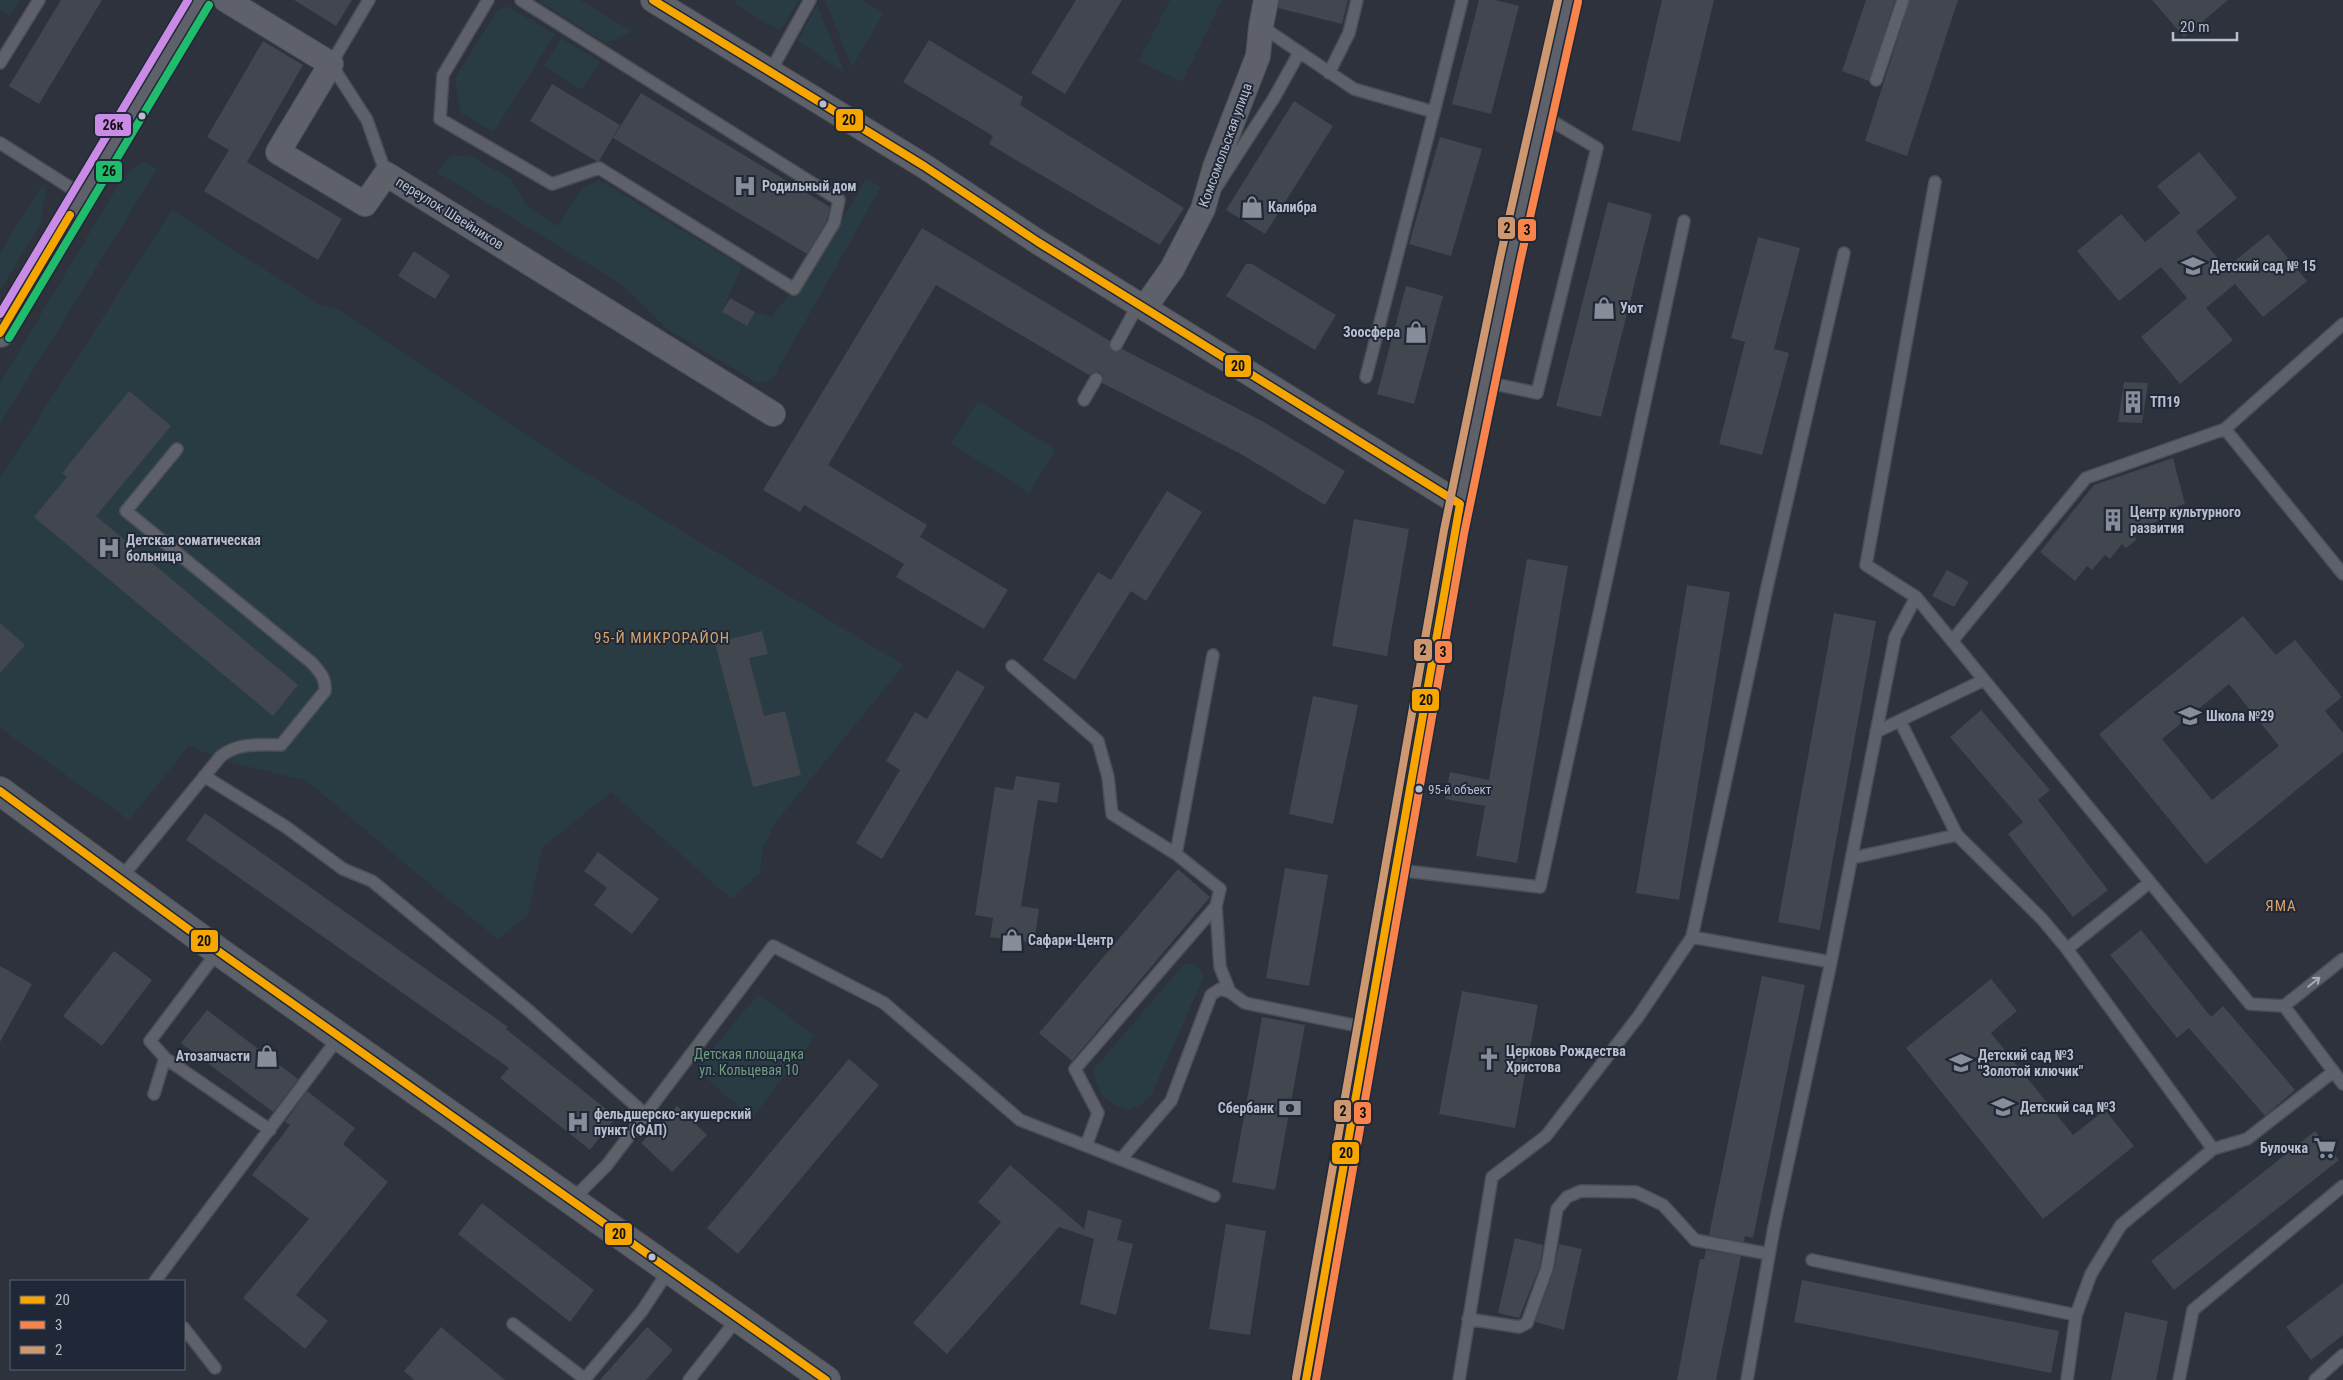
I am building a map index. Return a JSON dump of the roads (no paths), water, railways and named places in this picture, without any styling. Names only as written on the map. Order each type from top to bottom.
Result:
[{"type":"main road","points":[[0,791],[121,878],[218,952],[826,1380]]},
{"type":"street","points":[[0,333],[200,0]]},
{"type":"street","points":[[226,0],[331,64]]},
{"type":"street","points":[[653,0],[924,166],[1038,242],[1460,504]]},
{"type":"street","name":"Комсомольская улица","points":[[1142,305],[1172,269],[1203,209],[1215,167],[1258,56],[1266,0]]},
{"type":"street","points":[[1306,1380],[1460,504],[1568,0]]},
{"type":"street","name":"переулок Швейников","points":[[331,64],[278,152],[364,204],[386,174],[773,414]]},
{"type":"lane","points":[[0,63],[39,0]]},
{"type":"lane","points":[[369,0],[331,64],[368,120],[386,174]]},
{"type":"lane","points":[[488,0],[443,74],[440,119],[552,184],[598,168],[794,289],[834,223],[839,200],[559,26],[521,0]]},
{"type":"lane","points":[[770,72],[810,0]]},
{"type":"lane","points":[[1329,73],[1349,33],[1357,0]]},
{"type":"lane","points":[[1366,377],[1462,0]]},
{"type":"lane","points":[[1876,80],[1903,0]]},
{"type":"lane","points":[[1261,26],[1354,89],[1434,112]]},
{"type":"lane","points":[[1203,209],[1274,98],[1299,52]]},
{"type":"lane","points":[[1485,382],[1537,393],[1597,148],[1542,115]]},
{"type":"lane","points":[[0,143],[82,195]]},
{"type":"lane","points":[[1934,182],[1866,566],[1916,597],[2250,1004],[2284,1006],[2343,959]]},
{"type":"lane","points":[[1397,870],[1540,886],[1684,221]]},
{"type":"lane","points":[[1459,1380],[1492,1177],[1546,1136],[1638,1017],[1692,937],[1768,583],[1844,254]]},
{"type":"lane","points":[[1116,345],[1142,305]]},
{"type":"lane","points":[[1952,640],[2086,478],[2225,429],[2343,324]]},
{"type":"lane","points":[[1084,400],[1096,379]]},
{"type":"lane","points":[[2225,429],[2343,574]]},
{"type":"lane","points":[[121,878],[221,756],[230,749],[240,746],[281,745],[325,691],[326,683],[323,675],[312,663],[126,511],[177,449]]},
{"type":"lane","points":[[1746,1380],[1769,1254],[1831,962],[1895,637],[1916,597]]},
{"type":"lane","points":[[1176,854],[1213,655]]},
{"type":"lane","points":[[1012,666],[1098,741],[1108,777],[1112,814],[1176,854],[1220,889],[1216,906],[1220,967],[1230,992]]},
{"type":"lane","points":[[1876,732],[1984,680]]},
{"type":"lane","points":[[1900,721],[1957,834],[2042,919],[2067,949],[2213,1149]]},
{"type":"lane","points":[[204,776],[286,827],[343,869],[372,882],[528,1010],[645,1114]]},
{"type":"lane","points":[[1852,858],[1957,834]]},
{"type":"lane","points":[[2067,949],[2150,882]]},
{"type":"lane","points":[[1086,1146],[1098,1114],[1075,1069],[1216,906]]},
{"type":"lane","points":[[1692,937],[1831,962]]},
{"type":"lane","points":[[571,1201],[607,1165],[773,946],[884,1003],[1020,1120],[1214,1196]]},
{"type":"lane","points":[[218,952],[150,1041],[165,1058],[270,1130]]},
{"type":"lane","points":[[1121,1160],[1172,1101],[1211,995],[1220,989],[1230,992],[1245,1003],[1368,1028]]},
{"type":"lane","points":[[2284,1006],[2343,1084]]},
{"type":"lane","points":[[156,1280],[339,1037]]},
{"type":"lane","points":[[154,1094],[165,1058]]},
{"type":"lane","points":[[2067,1380],[2076,1315],[2091,1274],[2121,1226],[2213,1149],[2247,1139],[2333,1072]]},
{"type":"lane","points":[[2179,1380],[2193,1310],[2343,1186]]},
{"type":"lane","points":[[1468,1319],[1519,1328],[1527,1323],[1547,1268],[1557,1209],[1567,1197],[1581,1190],[1636,1192],[1663,1205],[1695,1240],[1769,1254]]},
{"type":"lane","points":[[1812,1260],[2076,1315]]},
{"type":"lane","points":[[512,1324],[584,1380],[642,1311],[670,1270]]},
{"type":"lane","points":[[689,1380],[738,1318]]},
{"type":"lane","points":[[185,1329],[215,1368]]},
{"type":"lane","points":[[2315,1380],[2343,1355]]},
{"type":"place","name":"Родильный дом","points":[[745,186]]},
{"type":"place","name":"Калибра","points":[[1252,207]]},
{"type":"place","name":"Детский сад № 15","points":[[2193,266]]},
{"type":"place","name":"Уют","points":[[1604,308]]},
{"type":"place","name":"Зоосфера","points":[[1416,332]]},
{"type":"place","name":"ТП19","points":[[2133,402]]},
{"type":"place","name":"Центр культурного развития","points":[[2113,520]]},
{"type":"place","name":"Детская соматическая больница","points":[[109,548]]},
{"type":"place","name":"Школа №29","points":[[2190,716]]},
{"type":"place","name":"95-й объект","points":[[1419,789]]},
{"type":"place","name":"Сафари-Центр","points":[[1012,940]]},
{"type":"place","name":"Атозапчасти","points":[[267,1056]]},
{"type":"place","name":"Церковь Рождества Христова","points":[[1489,1059]]},
{"type":"place","name":"Детский сад №3 \"Золотой ключик\"","points":[[1961,1063]]},
{"type":"place","name":"Детский сад №3","points":[[2003,1107]]},
{"type":"place","name":"Сбербанк","points":[[1290,1108]]},
{"type":"place","name":"фельдшерско-акушерский пункт (ФАП)","points":[[578,1122]]},
{"type":"place","name":"Булочка","points":[[2325,1148]]},
{"type":"district","name":"95-Й МИКРОРАЙОН","points":[[662,638]]},
{"type":"district","name":"ЯМА","points":[[2281,906]]},
{"type":"park label","name":"Детская площадка ул. Кольцевая 10","points":[[749,1062]]}]
